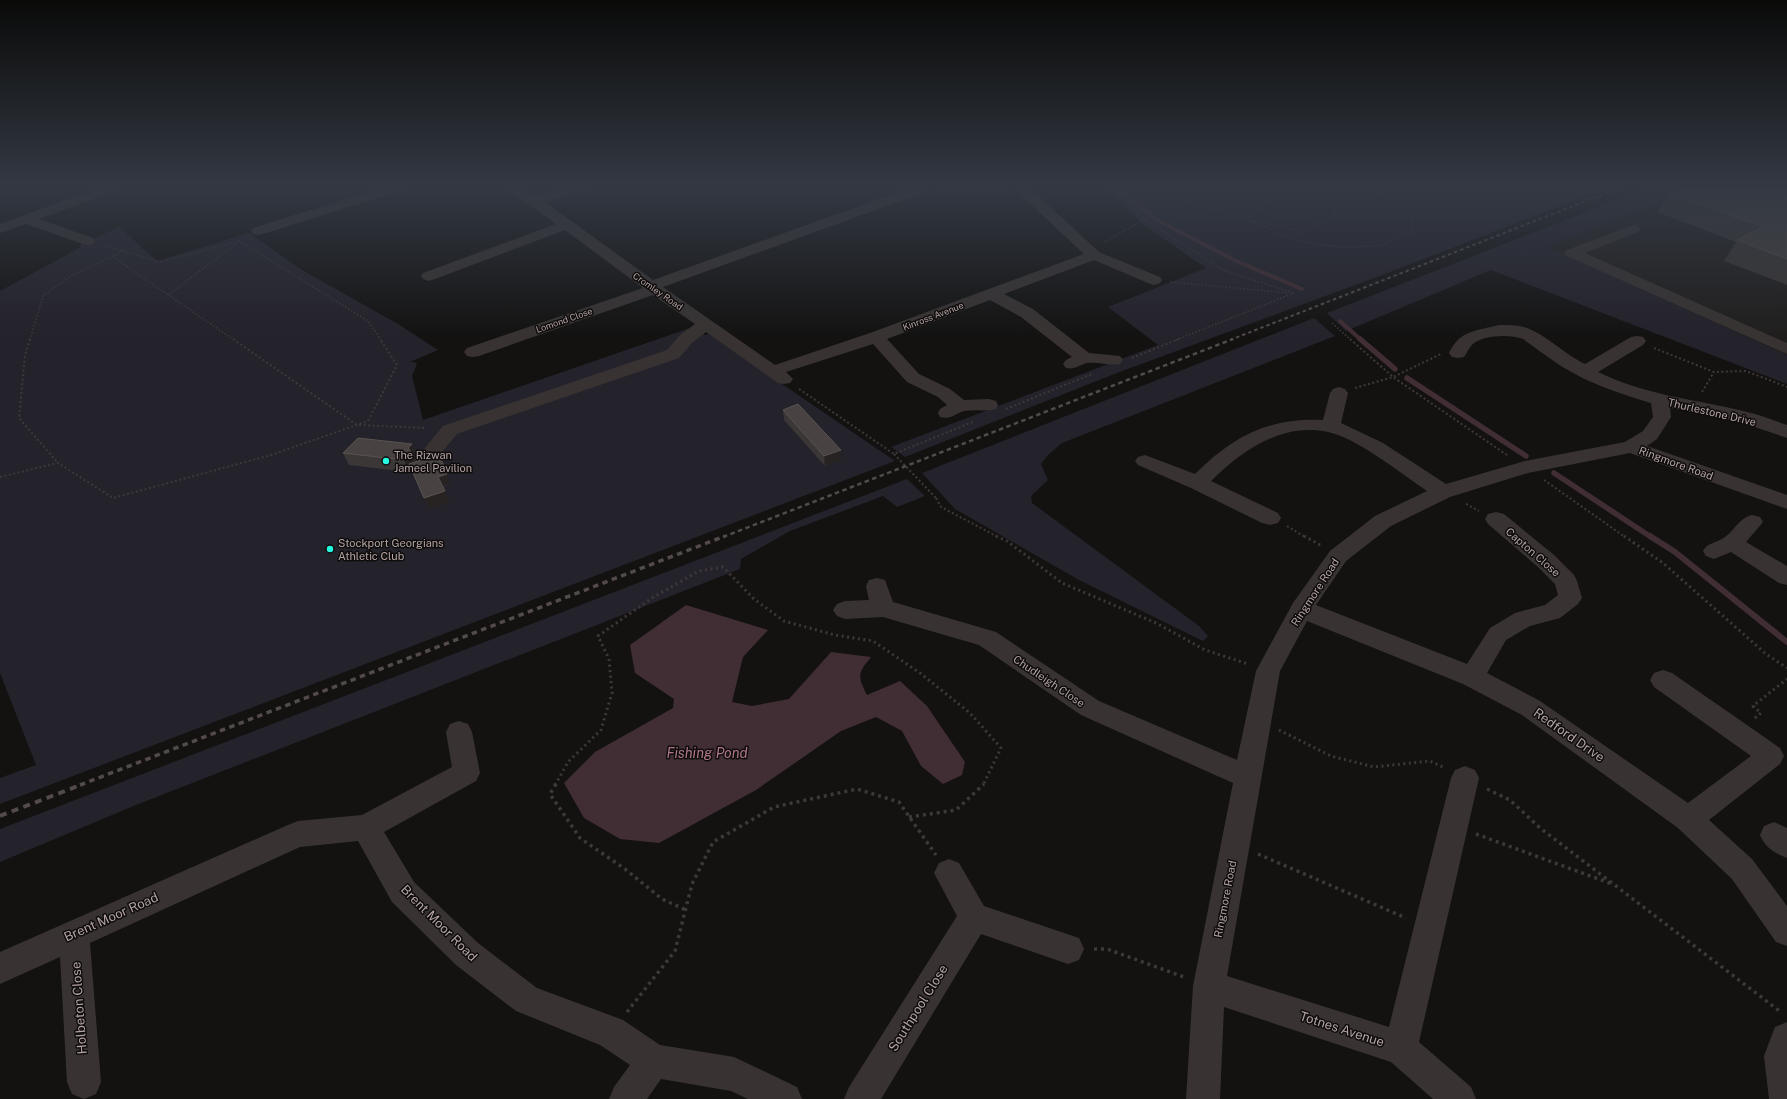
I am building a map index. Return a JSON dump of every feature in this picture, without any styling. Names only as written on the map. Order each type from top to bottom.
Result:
[{"type":"street","points":[[74,236],[88,241]]},
{"type":"street","points":[[429,276],[536,236]]},
{"type":"street","name":"Cromley Road","points":[[582,236],[789,382]]},
{"type":"street","name":"Lomond Close","points":[[473,352],[653,287],[787,236]]},
{"type":"street","points":[[1073,236],[1090,252],[1154,280]]},
{"type":"street","points":[[1614,236],[1572,253],[1787,349]]},
{"type":"street","name":"Kinross Avenue","points":[[773,371],[876,338],[1090,252]]},
{"type":"street","points":[[990,293],[1032,317],[1078,361],[1114,360]]},
{"type":"street","name":"Thurlestone Drive","points":[[1458,353],[1462,344],[1469,338],[1500,330],[1511,322],[1567,362],[1585,372],[1629,391],[1660,400],[1742,416],[1787,432]]},
{"type":"street","points":[[425,460],[450,430],[673,354],[686,339],[706,324]]},
{"type":"street","points":[[1769,341],[1787,332]]},
{"type":"street","points":[[876,338],[913,378],[944,393],[953,410],[989,405]]},
{"type":"street","points":[[1585,372],[1637,341]]},
{"type":"street","points":[[1331,426],[1339,393]]},
{"type":"street","name":"Thurlestone Drive","points":[[1631,447],[1650,435],[1662,417],[1660,400]]},
{"type":"street","points":[[1198,483],[1219,462],[1246,442],[1272,432],[1298,425],[1331,426],[1371,444],[1443,492]]},
{"type":"street","name":"Ringmore Road","points":[[1203,1099],[1209,986],[1268,671],[1301,609],[1338,556],[1383,522],[1443,492],[1525,467],[1631,447],[1787,502]]},
{"type":"street","points":[[1145,461],[1198,483],[1270,518]]},
{"type":"street","name":"Capton Close","points":[[1472,677],[1498,634],[1523,619],[1552,612],[1570,598],[1566,581],[1546,561],[1496,519]]},
{"type":"street","points":[[1752,522],[1723,547],[1787,577]]},
{"type":"street","name":"Chudleigh Close","points":[[844,610],[880,597],[987,638],[1090,708],[1248,778]]},
{"type":"street","name":"Redford Drive","points":[[1301,609],[1472,677],[1531,708],[1688,819],[1742,869],[1787,931]]},
{"type":"street","points":[[1663,680],[1771,756],[1688,819]]},
{"type":"street","points":[[366,827],[466,773],[458,732]]},
{"type":"street","points":[[1402,1048],[1465,778]]},
{"type":"street","name":"Brent Moor Road","points":[[0,968],[298,834],[366,827],[403,892],[467,954],[527,1000],[611,1032],[654,1061],[734,1074],[785,1099]]},
{"type":"street","points":[[949,873],[974,917],[1068,949]]},
{"type":"street","name":"Southpool Close","points":[[861,1099],[974,917]]},
{"type":"street","name":"Holbeton Close","points":[[74,934],[84,1082]]},
{"type":"street","name":"Totnes Avenue","points":[[1209,986],[1402,1048],[1459,1099]]},
{"type":"street","points":[[1786,1099],[1781,1056],[1787,1039]]},
{"type":"street","points":[[626,1099],[654,1061]]},
{"type":"path","points":[[1090,252],[1116,236]]},
{"type":"path","points":[[1154,280],[1294,293],[1223,270],[1173,236]]},
{"type":"path","points":[[1287,236],[1298,241],[1339,247],[1380,246],[1401,236]]},
{"type":"path","points":[[88,241],[124,251],[160,262],[239,241],[368,322],[397,365],[368,421],[271,455],[113,498],[58,463],[19,418],[25,355],[43,296],[71,276],[124,251]]},
{"type":"path","points":[[168,295],[239,241]]},
{"type":"path","points":[[112,256],[357,425],[450,430]]},
{"type":"path","points":[[1332,323],[1393,377],[1662,563],[1766,654],[1787,668]]},
{"type":"path","points":[[1637,341],[1714,372],[1746,371],[1787,387]]},
{"type":"path","points":[[1339,393],[1393,377],[1440,354],[1458,353]]},
{"type":"path","points":[[1692,406],[1714,372]]},
{"type":"path","points":[[789,382],[894,454],[936,498],[941,507],[1007,541],[1062,583],[1156,623],[1205,650],[1268,671]]},
{"type":"path","points":[[0,477],[58,463]]},
{"type":"path","points":[[1443,492],[1496,519]]},
{"type":"path","points":[[1270,518],[1295,530],[1338,556]]},
{"type":"path","points":[[686,910],[662,899],[625,869],[580,838],[550,794],[568,762],[601,730],[612,693],[609,659],[598,636],[652,598],[699,571],[723,567],[754,599],[784,621],[835,635],[873,641],[920,673],[970,713],[1001,748],[985,783],[956,810],[909,817]]},
{"type":"path","points":[[1737,732],[1761,712],[1753,706],[1787,679]]},
{"type":"path","points":[[1258,719],[1331,756],[1374,767],[1430,761],[1510,800],[1540,828],[1787,1016]]},
{"type":"path","points":[[611,1032],[676,951],[692,884],[713,842],[774,807],[857,789],[899,802],[949,873]]},
{"type":"path","points":[[1454,826],[1615,885]]},
{"type":"path","points":[[1235,845],[1430,928]]},
{"type":"path","points":[[1068,949],[1108,949],[1209,986]]},
{"type":"shaded area","points":[[99,236],[129,236],[157,261],[238,236],[254,236],[302,270],[398,324],[438,350],[410,362],[417,364],[412,376],[423,420],[693,327],[705,335],[709,334],[895,461],[0,804],[0,778],[36,765],[0,673],[0,291],[81,247],[80,245]]},
{"type":"shaded area","points":[[1160,236],[1482,236],[1385,274],[1117,373],[905,457],[891,447],[1158,345],[1108,307],[1206,268]]},
{"type":"shaded area","points":[[1524,236],[1575,236],[1548,247],[1787,355],[1787,384],[1491,270],[1346,331],[1327,313]]},
{"type":"shaded area","points":[[1574,236],[1787,236],[1787,383],[1491,269]]},
{"type":"shaded area","points":[[1314,318],[1335,336],[1062,443],[1049,454],[1041,464],[1048,480],[1031,496],[1032,503],[1199,626],[1208,636],[1203,641],[1079,580],[955,509],[922,473]]},
{"type":"shaded area","points":[[907,479],[925,496],[897,507],[883,496],[790,531],[741,559],[740,569],[136,805],[0,862],[0,829]]},
{"type":"water","name":"Fishing Pond","points":[[686,605],[768,630],[743,657],[732,702],[752,706],[789,699],[831,652],[871,657],[863,667],[860,675],[860,679],[867,695],[900,681],[927,706],[965,762],[962,775],[943,784],[921,766],[902,731],[876,717],[841,731],[756,790],[659,843],[620,839],[584,818],[564,783],[595,752],[673,708],[674,699],[635,673],[630,645]]},
{"type":"building","points":[[1744,236],[1787,236],[1787,259],[1737,240]]},
{"type":"building","points":[[798,404],[841,450],[824,456],[783,410]]},
{"type":"building","points":[[358,438],[412,444],[408,448],[411,452],[404,460],[343,453]]},
{"type":"building","points":[[439,454],[447,474],[438,477],[445,491],[424,498],[409,464]]},
{"type":"waterway","points":[[1188,236],[1234,260],[1302,289]]},
{"type":"waterway","points":[[1340,321],[1361,340]]},
{"type":"waterway","points":[[1360,339],[1395,369]]},
{"type":"waterway","points":[[1407,378],[1526,456]]},
{"type":"waterway","points":[[1554,473],[1651,537]]},
{"type":"waterway","points":[[1650,536],[1675,552],[1787,642]]},
{"type":"railway","points":[[1230,340],[1496,236]]},
{"type":"railway","points":[[723,537],[1233,339]]},
{"type":"railway","points":[[80,785],[725,536]]},
{"type":"railway","points":[[0,816],[83,784]]},
{"type":"place","name":"The Rizwan Jameel Pavilion","points":[[386,461]]},
{"type":"place","name":"Stockport Georgians Athletic Club","points":[[330,549]]}]
